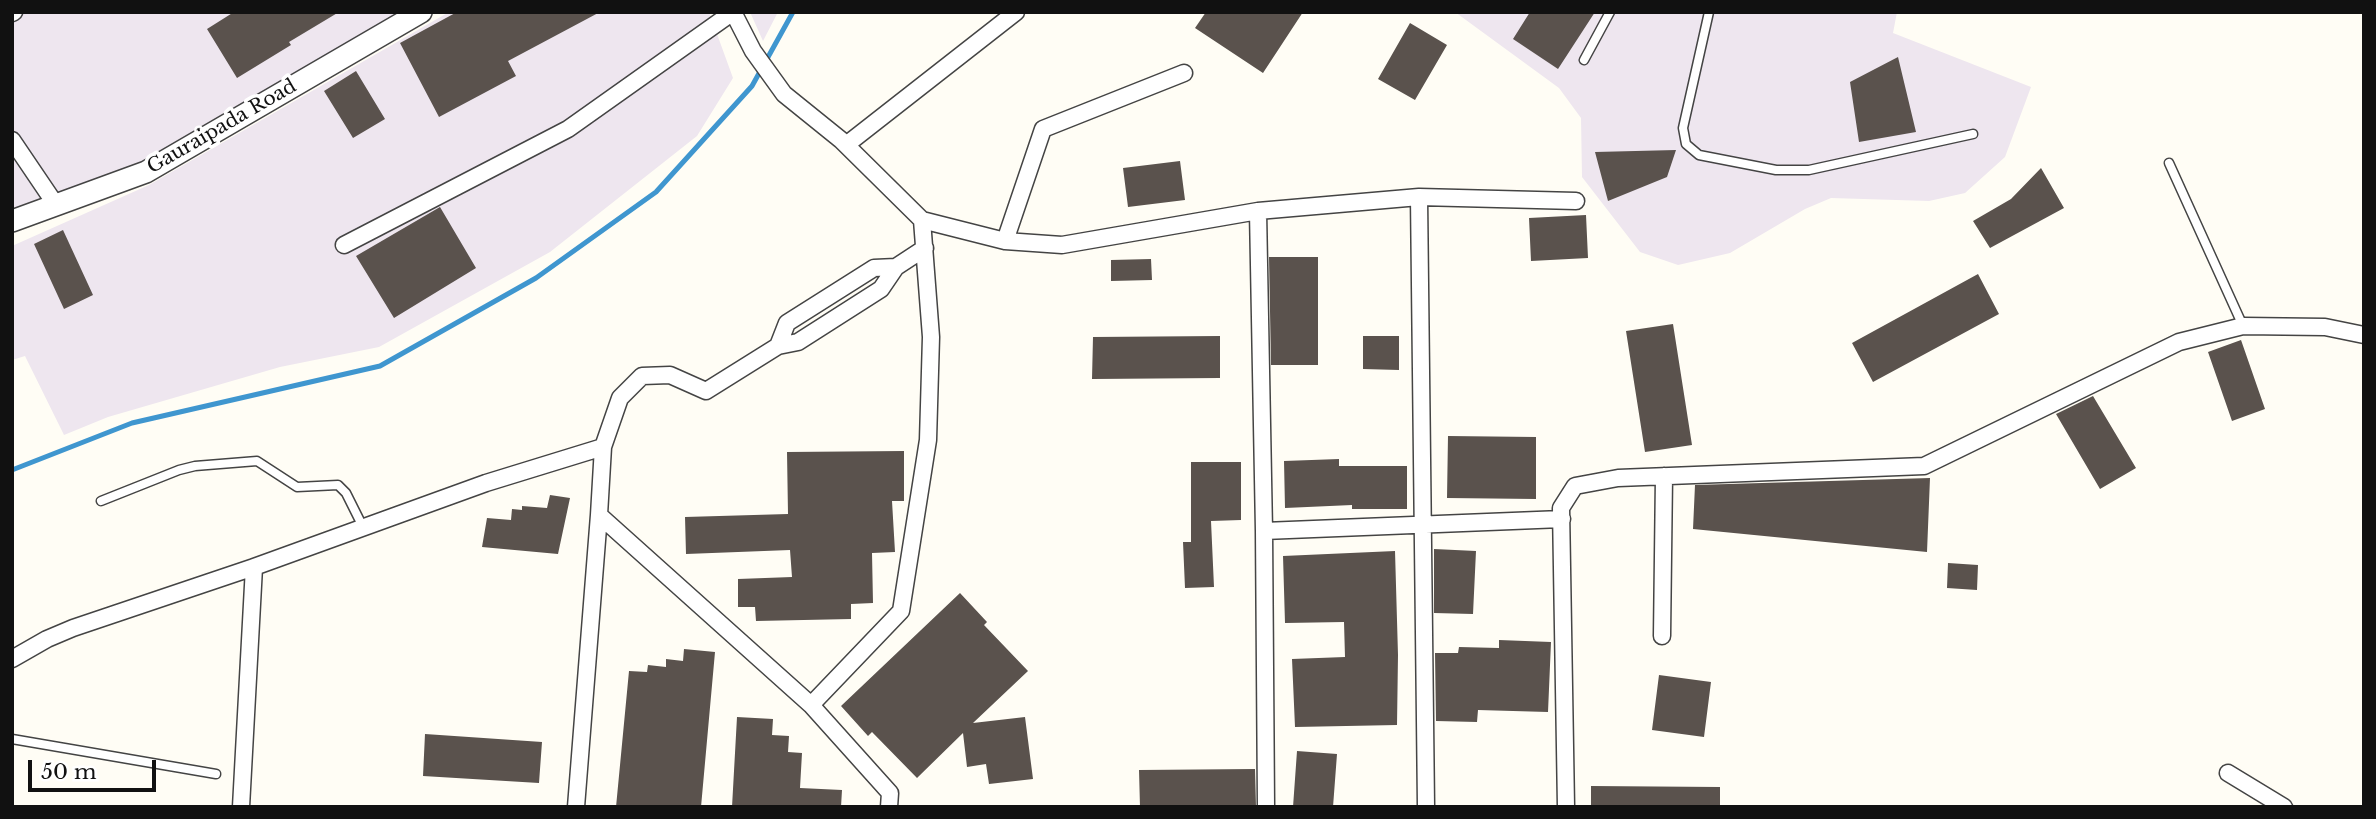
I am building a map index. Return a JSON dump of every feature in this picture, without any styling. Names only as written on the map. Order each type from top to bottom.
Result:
[{"type":"street","name":"Gauraipada Road","points":[[12,221],[146,172],[421,12]]},
{"type":"street","points":[[344,245],[568,129],[733,12],[753,51],[784,94],[846,145],[922,220],[1005,241],[1062,245],[1258,211],[1419,197],[1576,201]]},
{"type":"street","points":[[846,145],[1016,12]]},
{"type":"street","points":[[1005,241],[1043,129],[1184,73]]},
{"type":"street","points":[[12,141],[56,205]]},
{"type":"street","points":[[1419,197],[1426,807]]},
{"type":"street","points":[[1258,211],[1264,531],[1265,807]]},
{"type":"street","points":[[811,705],[901,611],[928,440],[931,337],[922,220]]},
{"type":"street","points":[[576,807],[603,447],[620,398],[642,376],[670,375],[706,391],[778,346],[787,323],[874,268],[896,267],[925,248]]},
{"type":"street","points":[[1566,807],[1562,508],[1575,486],[1618,478],[1924,466],[2179,342],[2243,326],[2325,327],[2364,335]]},
{"type":"street","points":[[12,659],[73,628],[254,567],[486,483],[603,447]]},
{"type":"street","points":[[1662,636],[1664,476]]},
{"type":"street","points":[[599,515],[811,705],[890,793],[889,807]]},
{"type":"street","points":[[1264,531],[1562,519]]},
{"type":"street","points":[[240,807],[254,567]]},
{"type":"street","points":[[2228,774],[2284,807]]},
{"type":"lane","points":[[1584,60],[1610,12]]},
{"type":"lane","points":[[1709,12],[1683,128],[1686,144],[1699,155],[1776,170],[1809,170],[1973,134]]},
{"type":"lane","points":[[2169,163],[2243,326]]},
{"type":"lane","points":[[101,501],[195,466],[257,461],[297,487],[338,485],[346,493],[363,527]]},
{"type":"lane","points":[[12,739],[216,774]]},
{"type":"shaded area","points":[[12,12],[408,12],[126,174],[12,212]]},
{"type":"shaded area","points":[[449,12],[709,12],[733,78],[697,136],[550,252],[379,347],[280,367],[108,417],[64,435],[25,356],[12,360],[12,246],[149,185]]},
{"type":"shaded area","points":[[750,12],[778,12],[763,41]]},
{"type":"shaded area","points":[[1455,12],[1897,12],[1893,33],[2031,87],[2005,157],[1965,193],[1929,201],[1831,198],[1805,209],[1730,253],[1678,265],[1640,252],[1582,177],[1581,118],[1559,88]]},
{"type":"building","points":[[234,12],[339,12],[237,78],[207,29]]},
{"type":"building","points":[[457,12],[600,12],[508,61],[516,76],[439,117],[400,43]]},
{"type":"building","points":[[1206,12],[1303,12],[1263,73],[1195,28]]},
{"type":"building","points":[[1530,12],[1595,12],[1558,69],[1513,39]]},
{"type":"building","points":[[1410,23],[1447,45],[1415,100],[1378,79]]},
{"type":"building","points":[[1898,57],[1916,132],[1859,142],[1850,82]]},
{"type":"building","points":[[356,71],[385,119],[353,138],[324,91]]},
{"type":"building","points":[[1676,150],[1667,177],[1608,201],[1595,152]]},
{"type":"building","points":[[1180,161],[1185,200],[1128,207],[1123,168]]},
{"type":"building","points":[[2041,168],[2064,208],[1990,248],[1973,221],[2011,199]]},
{"type":"building","points":[[440,207],[476,268],[394,318],[356,256]]},
{"type":"building","points":[[1586,215],[1588,258],[1531,261],[1529,218]]},
{"type":"building","points":[[63,230],[93,295],[64,309],[34,244]]},
{"type":"building","points":[[1269,257],[1318,257],[1318,365],[1271,365]]},
{"type":"building","points":[[1151,259],[1152,280],[1111,281],[1111,260]]},
{"type":"building","points":[[1978,274],[1999,314],[1873,382],[1852,343]]},
{"type":"building","points":[[1673,324],[1692,445],[1645,452],[1626,331]]},
{"type":"building","points":[[1220,336],[1220,378],[1092,379],[1093,337]]},
{"type":"building","points":[[1363,336],[1399,336],[1399,370],[1363,369]]},
{"type":"building","points":[[2241,340],[2265,409],[2232,421],[2208,352]]},
{"type":"building","points":[[2093,396],[2136,468],[2100,489],[2056,414]]},
{"type":"building","points":[[1448,436],[1536,437],[1536,499],[1447,498]]},
{"type":"building","points":[[904,451],[904,501],[892,501],[895,552],[872,553],[873,603],[851,604],[851,619],[756,621],[755,607],[738,607],[738,579],[792,577],[790,550],[686,554],[685,517],[788,514],[787,452]]},
{"type":"building","points":[[1339,459],[1339,466],[1407,466],[1407,509],[1352,509],[1352,505],[1285,508],[1284,461]]},
{"type":"building","points":[[1191,462],[1241,462],[1241,520],[1211,521],[1214,587],[1185,588],[1183,542],[1191,542]]},
{"type":"building","points":[[1930,478],[1927,552],[1693,529],[1695,485]]},
{"type":"building","points":[[550,495],[570,498],[558,554],[482,547],[487,518],[511,520],[512,509],[522,510],[522,506],[547,508]]},
{"type":"building","points":[[1434,549],[1476,551],[1473,614],[1434,613]]},
{"type":"building","points":[[1395,551],[1397,725],[1295,727],[1292,659],[1345,657],[1344,622],[1285,623],[1283,556]]},
{"type":"building","points":[[1948,563],[1978,565],[1977,590],[1947,588]]},
{"type":"building","points":[[960,593],[987,622],[984,625],[1028,671],[973,723],[1025,717],[1033,779],[989,784],[986,764],[967,767],[963,733],[917,778],[872,732],[868,736],[841,706]]},
{"type":"building","points":[[1499,640],[1551,642],[1548,712],[1478,710],[1477,722],[1436,721],[1435,653],[1458,653],[1459,647],[1499,648]]},
{"type":"building","points":[[684,649],[715,652],[701,807],[616,807],[629,671],[647,672],[648,665],[666,667],[666,659],[683,661]]},
{"type":"building","points":[[1659,675],[1711,682],[1704,737],[1652,730]]},
{"type":"building","points":[[737,717],[773,719],[772,735],[789,736],[788,752],[802,753],[800,788],[842,790],[841,807],[732,807]]},
{"type":"building","points":[[425,734],[542,742],[539,783],[423,776]]},
{"type":"building","points":[[1297,751],[1337,754],[1333,807],[1293,807]]},
{"type":"building","points":[[1255,769],[1256,807],[1140,807],[1139,770]]},
{"type":"building","points":[[1591,786],[1720,787],[1720,807],[1591,807]]},
{"type":"waterway","points":[[12,470],[132,423],[380,366],[536,278],[656,192],[752,86],[793,12]]}]
